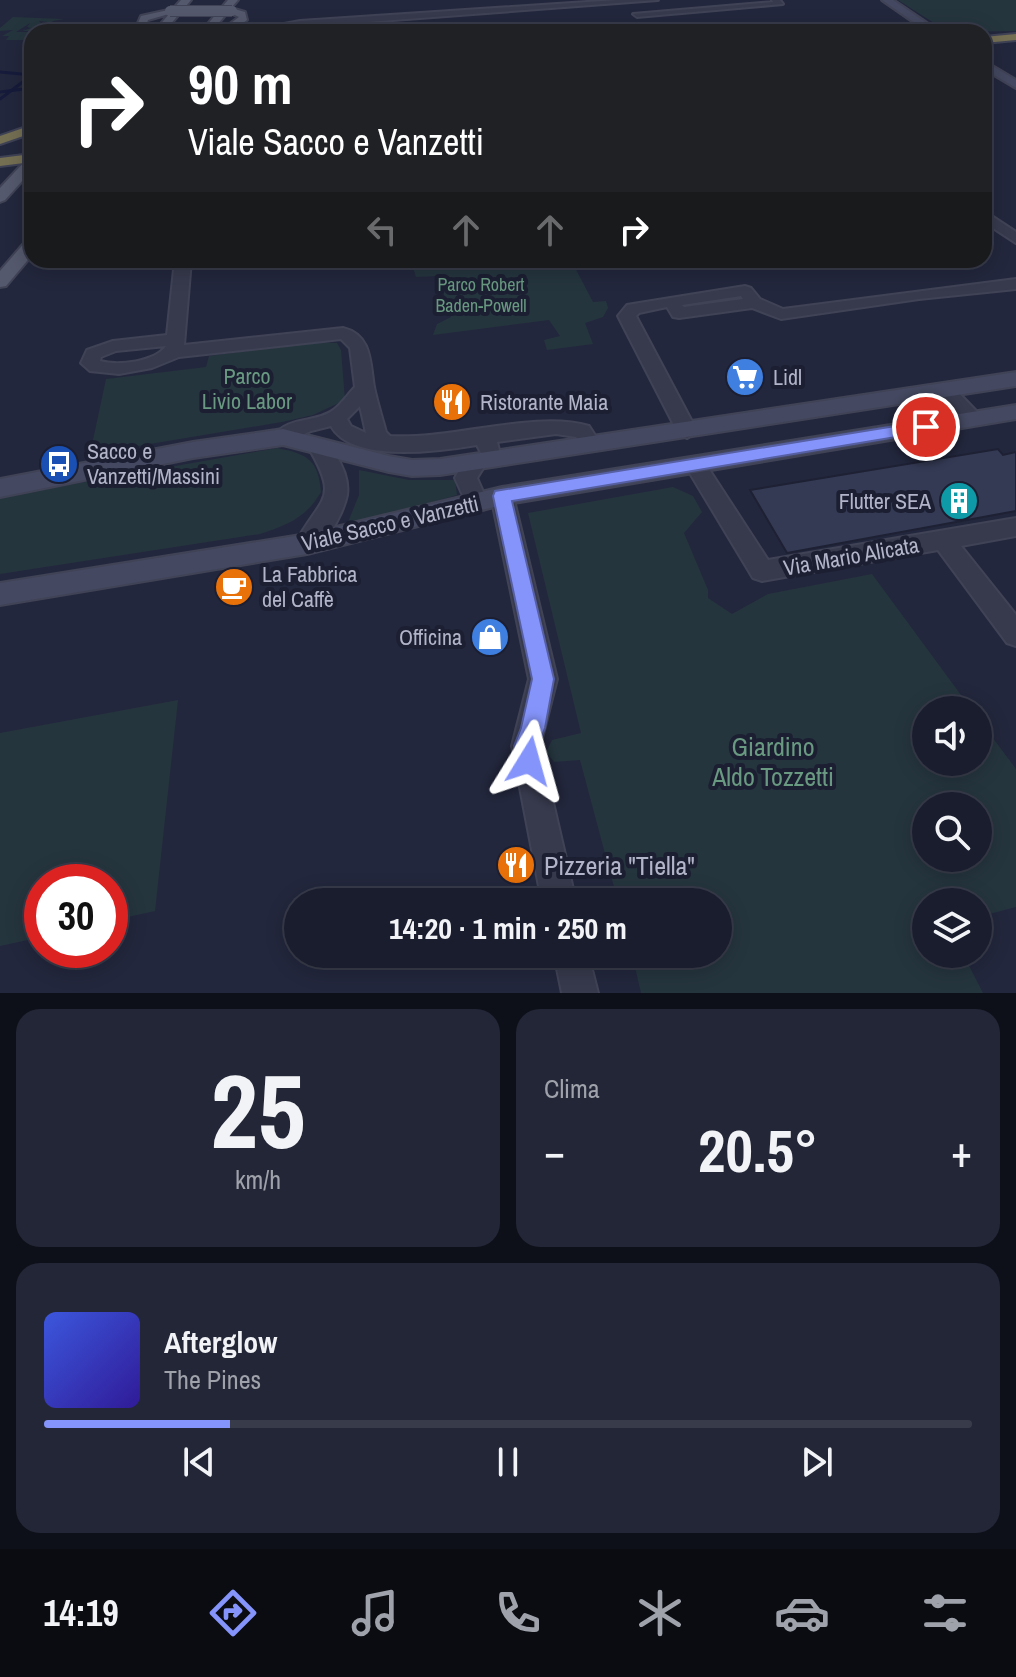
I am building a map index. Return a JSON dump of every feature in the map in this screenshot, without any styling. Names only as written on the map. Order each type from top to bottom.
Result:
[{"type":"highway","points":[[992,39],[1016,37]]},
{"type":"highway","points":[[992,45],[1016,43]]},
{"type":"highway","points":[[0,140],[24,132]]},
{"type":"highway","points":[[0,152],[24,149]]},
{"type":"highway","points":[[0,162],[24,160]]},
{"type":"main road","points":[[166,24],[186,0]]},
{"type":"main road","points":[[214,24],[232,5]]},
{"type":"main road","points":[[142,24],[144,18],[170,11],[232,5],[244,18],[235,24]]},
{"type":"main road","points":[[0,197],[24,169]]},
{"type":"main road","points":[[0,282],[24,254]]},
{"type":"street","points":[[441,15],[445,0]]},
{"type":"street","points":[[297,24],[654,0]]},
{"type":"street","points":[[637,14],[772,5],[779,3],[776,0]]},
{"type":"street","points":[[887,0],[923,24]]},
{"type":"street","points":[[992,69],[1016,85]]},
{"type":"street","points":[[992,221],[1016,239]]},
{"type":"street","points":[[182,268],[174,346],[343,333],[352,336],[358,345],[376,434],[383,442]]},
{"type":"street","points":[[687,431],[627,316],[633,309],[745,291],[754,303],[781,314],[1016,284]]},
{"type":"street","name":"Viale Sacco e Vanzetti","points":[[0,488],[193,450],[283,437],[412,468],[484,461],[1016,379]]},
{"type":"street","points":[[365,388],[340,416],[339,426],[347,433],[383,442],[423,445],[556,427],[582,431],[590,443]]},
{"type":"street","points":[[945,390],[972,419]]},
{"type":"street","name":"Viale Sacco e Vanzetti","points":[[0,594],[307,544],[489,499],[1016,412]]},
{"type":"street","points":[[283,437],[305,425],[340,416],[373,416]]},
{"type":"street","points":[[485,437],[484,461],[466,478],[489,499],[543,679],[526,746],[556,888]]},
{"type":"street","points":[[307,544],[338,494],[336,472],[317,445]]},
{"type":"street","name":"Via Mario Alicata","points":[[696,465],[762,571],[1016,527]]},
{"type":"street","points":[[944,541],[1016,635]]},
{"type":"street","points":[[574,968],[580,993]]},
{"type":"green space","points":[[898,0],[1016,0],[1016,31],[992,31],[992,24],[936,24]]},
{"type":"green space","points":[[13,17],[64,19],[50,24],[39,21],[40,24],[24,24],[16,32],[24,32],[24,40],[6,40],[9,36],[2,36],[13,30],[0,31]]},
{"type":"green space","name":"Parco Robert Baden-Powell","points":[[413,268],[575,268],[593,302],[606,301],[608,308],[603,317],[585,323],[593,344],[547,350],[544,340],[560,336],[549,320],[433,335],[437,324],[451,317],[438,276],[416,277]]},
{"type":"green space","name":"Parco Livio Labor","points":[[315,342],[337,343],[341,350],[345,400],[313,415],[282,422],[90,454],[106,379],[206,367],[209,356]]},
{"type":"green space","points":[[277,448],[310,460],[320,481],[321,492],[315,501],[287,524],[260,534],[0,574],[0,497]]},
{"type":"green space","points":[[359,470],[409,480],[455,480],[457,495],[346,527],[359,495]]},
{"type":"green space","name":"Giardino Aldo Tozzetti","points":[[673,487],[693,496],[702,512],[684,533],[708,590],[708,598],[732,614],[768,594],[872,574],[962,696],[912,696],[912,776],[992,776],[992,737],[1016,769],[1016,907],[992,913],[992,888],[912,888],[912,968],[970,968],[983,993],[641,993],[635,968],[732,968],[732,888],[614,888],[580,760],[554,762],[546,752],[552,740],[581,733],[528,513]]},
{"type":"green space","points":[[178,700],[155,911],[128,917],[128,864],[24,864],[24,941],[0,946],[0,733]]},
{"type":"building","name":"Flutter SEA","points":[[998,449],[1003,455],[1016,452],[1016,511],[787,553],[750,490]]},
{"type":"waterway","points":[[0,72],[24,74]]},
{"type":"waterway","points":[[11,91],[24,81]]},
{"type":"waterway","points":[[11,91],[24,89]]},
{"type":"waterway","points":[[0,92],[11,91]]},
{"type":"waterway","points":[[0,99],[11,91]]},
{"type":"place","name":"Lidl","points":[[745,377]]},
{"type":"place","name":"Ristorante Maia","points":[[452,402]]},
{"type":"place","name":"Sacco e Vanzetti/Massini","points":[[59,464]]},
{"type":"place","name":"Flutter SEA","points":[[959,501]]},
{"type":"place","name":"La Fabbrica del Caffè","points":[[234,587]]},
{"type":"place","name":"Officina","points":[[490,637]]},
{"type":"place","name":"Pizzeria \"Tiella\"","points":[[516,865]]},
{"type":"route","points":[[529,761],[526,746],[543,679],[502,496],[926,427]]}]
